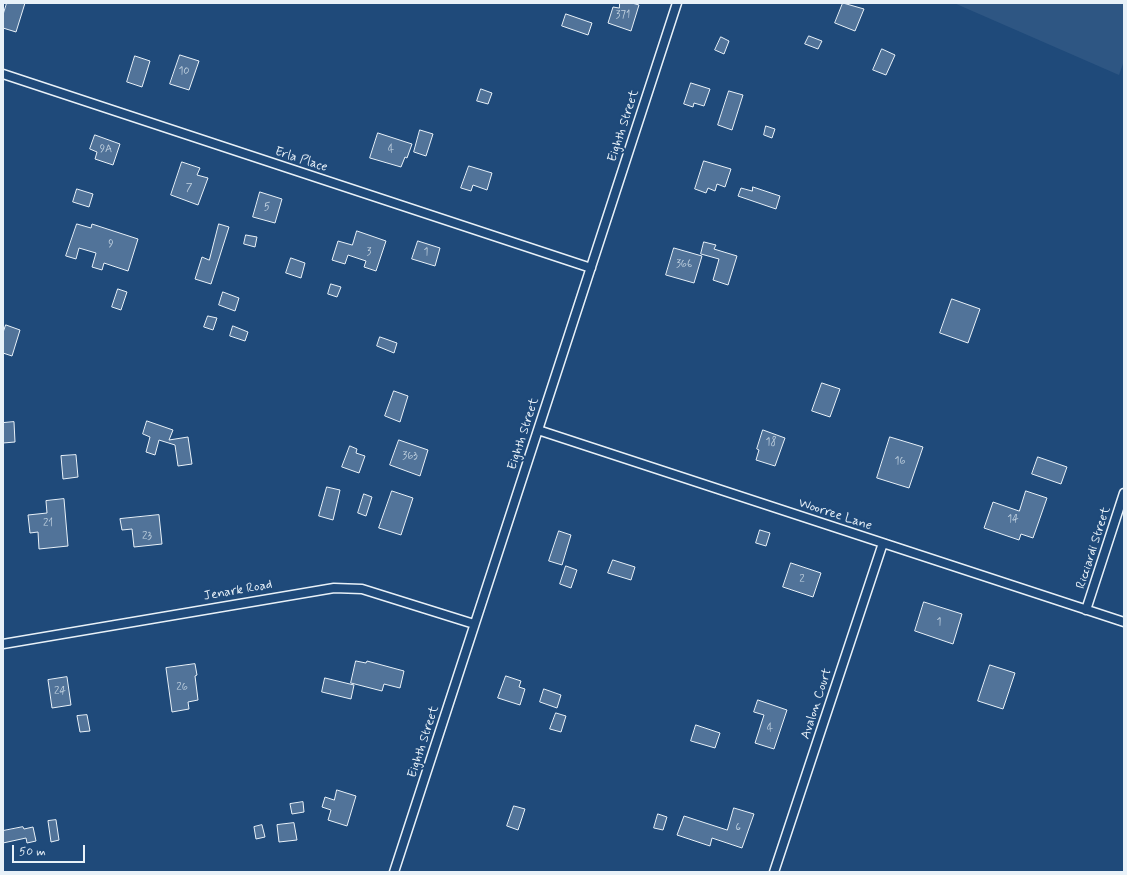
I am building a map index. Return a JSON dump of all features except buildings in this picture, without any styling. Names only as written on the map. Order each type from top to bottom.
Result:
[{"type":"street","name":"Eighth Street","points":[[394,872],[676,3]]},
{"type":"street","name":"Erla Place","points":[[3,74],[591,268]]},
{"type":"street","name":"Woorree Lane","points":[[538,430],[1124,622]]},
{"type":"street","name":"Ricciardi Street","points":[[1086,610],[1124,493]]},
{"type":"street","name":"Avalon Court","points":[[774,872],[883,543]]},
{"type":"street","name":"Jenark Road","points":[[3,644],[334,588],[362,589],[474,624]]},
{"type":"shaded area","points":[[954,3],[1124,3],[1124,61],[1119,75]]}]
